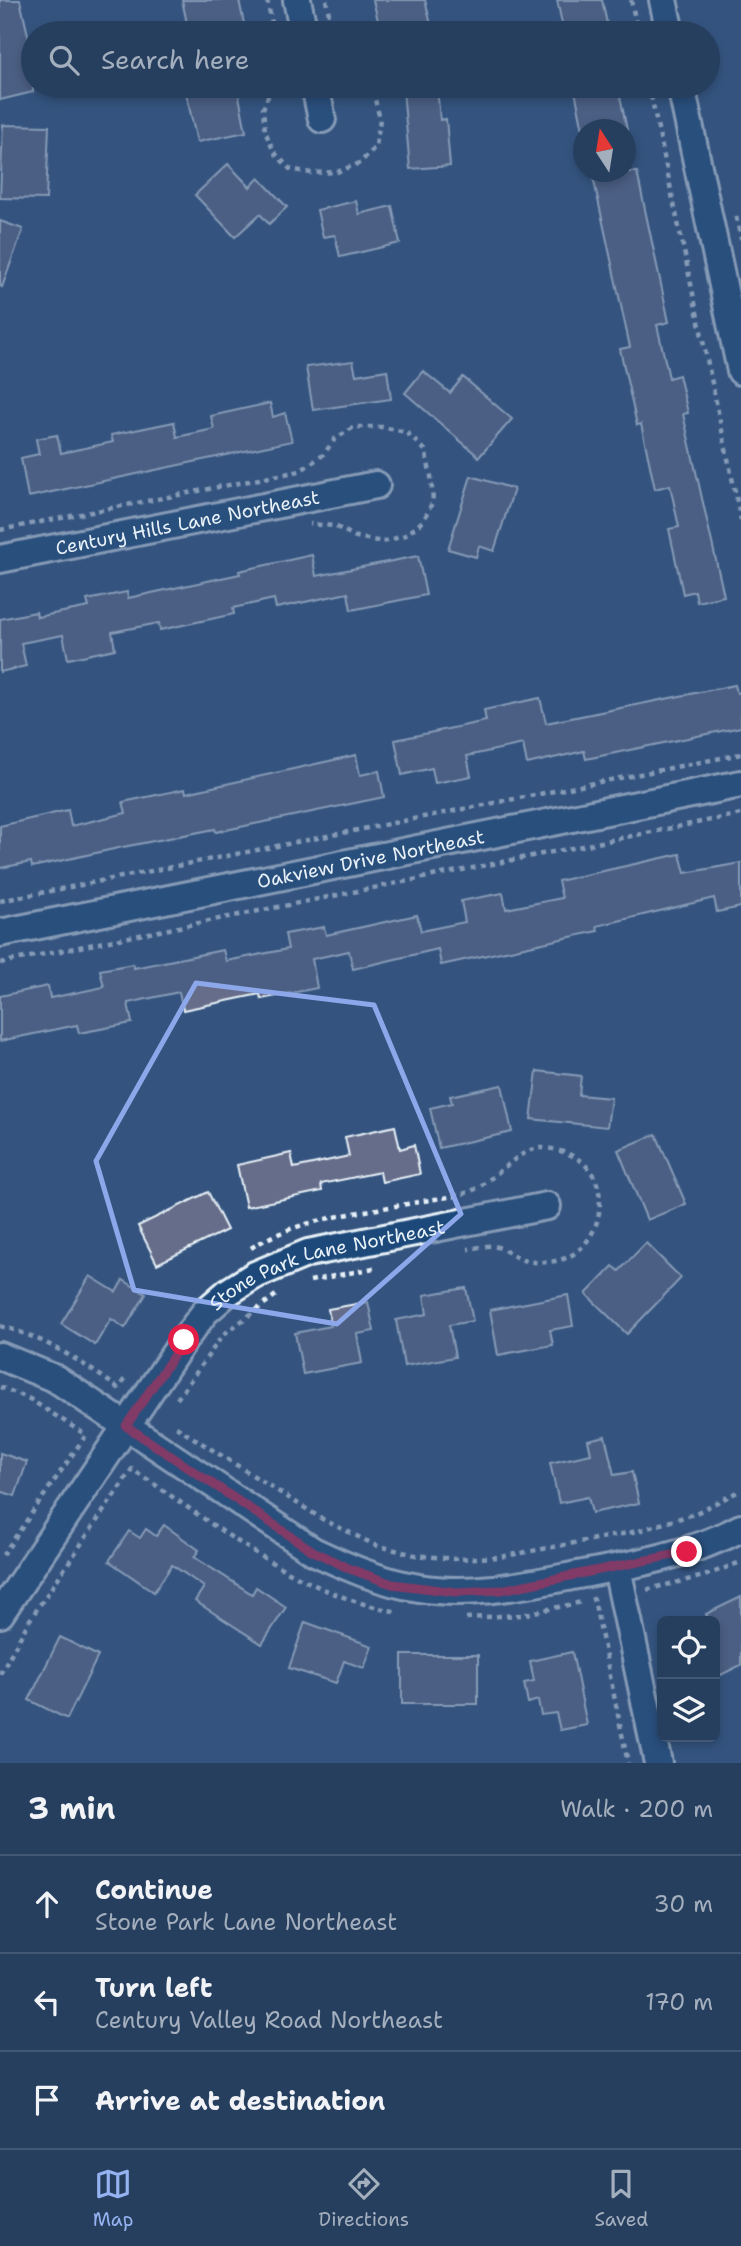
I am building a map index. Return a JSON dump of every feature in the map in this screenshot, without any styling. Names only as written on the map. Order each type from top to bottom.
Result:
[{"type":"street","points":[[297,0],[301,21]]},
{"type":"street","points":[[663,0],[667,21]]},
{"type":"street","points":[[318,98],[323,119]]},
{"type":"street","points":[[684,98],[741,371]]},
{"type":"street","name":"Century Hills Lane Northeast","points":[[0,559],[376,485]]},
{"type":"street","name":"Oakview Drive Northeast","points":[[0,933],[741,783]]},
{"type":"street","name":"Stone Park Lane Northeast","points":[[0,1614],[205,1312],[228,1292],[255,1275],[308,1253],[547,1206]]},
{"type":"street","points":[[0,1356],[56,1379],[313,1551],[350,1569],[392,1584],[456,1592],[501,1590],[687,1552],[741,1528]]},
{"type":"street","points":[[617,1567],[658,1763]]},
{"type":"path","points":[[267,0],[271,21]]},
{"type":"path","points":[[326,0],[330,21]]},
{"type":"path","points":[[631,0],[635,21]]},
{"type":"path","points":[[652,98],[741,520]]},
{"type":"path","points":[[0,901],[741,754]]},
{"type":"path","points":[[0,963],[741,814]]},
{"type":"path","points":[[0,1387],[28,1398],[86,1435],[0,1559]]},
{"type":"path","points":[[175,1426],[324,1520],[374,1545],[415,1555],[454,1559],[500,1557],[638,1531],[694,1514],[741,1490]]},
{"type":"path","points":[[0,1674],[29,1621],[132,1469]]},
{"type":"path","points":[[649,1589],[704,1576],[741,1562]]},
{"type":"path","points":[[594,1599],[628,1763]]},
{"type":"highlighted area","points":[[196,983],[374,1005],[461,1214],[337,1324],[134,1290],[96,1161]]},
{"type":"building","points":[[0,0],[20,0],[25,21],[21,21],[21,95],[0,100]]},
{"type":"building","points":[[182,0],[239,0],[243,21],[186,21]]},
{"type":"building","points":[[373,0],[425,0],[430,21],[378,21]]},
{"type":"building","points":[[557,0],[602,0],[606,21],[561,21]]},
{"type":"building","points":[[187,98],[239,98],[246,132],[197,142]]},
{"type":"building","points":[[404,98],[438,98],[440,120],[446,119],[450,166],[410,169]]},
{"type":"building","points":[[576,98],[620,98],[625,119],[581,119]]},
{"type":"building","points":[[3,125],[49,126],[46,199],[0,198]]},
{"type":"building","points":[[228,164],[250,187],[259,178],[287,207],[269,224],[260,214],[235,237],[195,195]]},
{"type":"building","points":[[637,172],[669,322],[657,325],[669,378],[679,375],[688,413],[683,414],[724,596],[697,602],[695,591],[683,594],[669,529],[679,527],[670,485],[655,489],[641,424],[637,425],[620,349],[630,347],[594,182],[636,182]]},
{"type":"building","points":[[356,201],[359,214],[392,206],[400,243],[340,257],[335,235],[323,237],[317,210]]},
{"type":"building","points":[[0,221],[23,229],[2,287],[0,286]]},
{"type":"building","points":[[353,361],[356,375],[387,370],[391,399],[313,410],[306,367]]},
{"type":"building","points":[[423,371],[450,393],[463,377],[512,419],[479,457],[405,393]]},
{"type":"building","points":[[270,403],[273,417],[285,413],[292,441],[28,497],[21,458],[39,454],[36,439],[57,435],[61,453],[113,442],[111,435],[174,422],[177,437],[214,429],[211,416]]},
{"type":"building","points":[[471,476],[514,489],[494,551],[479,546],[476,557],[448,549]]},
{"type":"building","points":[[312,555],[316,576],[418,556],[426,595],[351,610],[348,593],[276,608],[274,599],[233,608],[234,614],[160,630],[159,623],[112,632],[115,649],[68,659],[63,635],[21,643],[26,666],[0,672],[0,619],[36,612],[37,617],[89,607],[87,600],[127,592],[128,598],[240,574],[239,571]]},
{"type":"building","points":[[735,685],[737,693],[741,692],[741,727],[586,759],[584,751],[527,764],[523,744],[467,756],[471,776],[435,783],[432,768],[402,775],[395,740],[486,721],[484,710],[540,698],[546,723]]},
{"type":"building","points":[[356,755],[360,775],[379,771],[384,797],[32,867],[31,862],[0,868],[0,826],[68,810],[71,826],[126,813],[123,802],[185,789],[186,793]]},
{"type":"building","points":[[680,854],[685,873],[741,863],[741,907],[717,912],[714,898],[597,926],[598,931],[441,965],[438,949],[353,969],[349,951],[312,959],[317,988],[261,999],[260,994],[183,1010],[179,992],[128,1003],[132,1023],[79,1033],[77,1025],[0,1041],[0,996],[48,986],[50,998],[104,987],[100,970],[133,964],[134,968],[223,950],[226,961],[288,949],[285,934],[324,927],[326,935],[417,915],[421,931],[465,922],[461,901],[503,893],[506,909],[562,898],[558,881]]},
{"type":"building","points":[[537,1071],[581,1076],[579,1095],[611,1098],[607,1127],[531,1119]]},
{"type":"building","points":[[502,1085],[512,1132],[439,1148],[430,1108],[452,1103],[450,1096]]},
{"type":"building","points":[[395,1126],[400,1149],[414,1145],[420,1174],[382,1182],[380,1172],[321,1184],[322,1191],[246,1207],[237,1165],[291,1153],[294,1168],[349,1156],[345,1137]]},
{"type":"building","points":[[656,1134],[686,1204],[647,1220],[618,1150]]},
{"type":"building","points":[[208,1192],[227,1230],[157,1264],[138,1226]]},
{"type":"building","points":[[646,1243],[681,1278],[627,1334],[586,1294],[613,1266],[619,1271]]},
{"type":"building","points":[[90,1276],[116,1292],[123,1280],[146,1294],[125,1328],[111,1319],[95,1345],[61,1324]]},
{"type":"building","points":[[466,1288],[473,1321],[449,1325],[455,1357],[404,1366],[396,1320],[427,1314],[424,1295]]},
{"type":"building","points":[[568,1295],[573,1326],[550,1330],[553,1345],[498,1355],[490,1310]]},
{"type":"building","points":[[368,1302],[374,1331],[357,1334],[362,1363],[303,1374],[295,1333],[331,1326],[328,1309]]},
{"type":"building","points":[[605,1436],[614,1475],[632,1472],[639,1503],[592,1513],[588,1497],[559,1503],[550,1463],[591,1454],[588,1440]]},
{"type":"building","points":[[0,1453],[27,1462],[15,1496],[0,1491]]},
{"type":"building","points":[[164,1525],[199,1550],[194,1557],[252,1594],[256,1587],[286,1607],[262,1644],[195,1601],[204,1587],[172,1565],[154,1592],[109,1561],[129,1531],[140,1538],[146,1529],[156,1536]]},
{"type":"building","points":[[741,1597],[741,1665],[720,1676],[720,1616],[706,1614]]},
{"type":"building","points":[[305,1622],[372,1646],[364,1668],[344,1661],[336,1683],[289,1668]]},
{"type":"building","points":[[60,1637],[98,1656],[67,1719],[29,1700]]},
{"type":"building","points":[[572,1652],[587,1725],[560,1730],[556,1713],[541,1715],[538,1700],[528,1703],[524,1683],[534,1681],[530,1661]]},
{"type":"building","points":[[402,1655],[478,1655],[478,1704],[402,1704]]},
{"type":"route","points":[[184,1340],[126,1426],[313,1551],[350,1569],[392,1584],[422,1589],[456,1592],[501,1590],[687,1552]]}]
